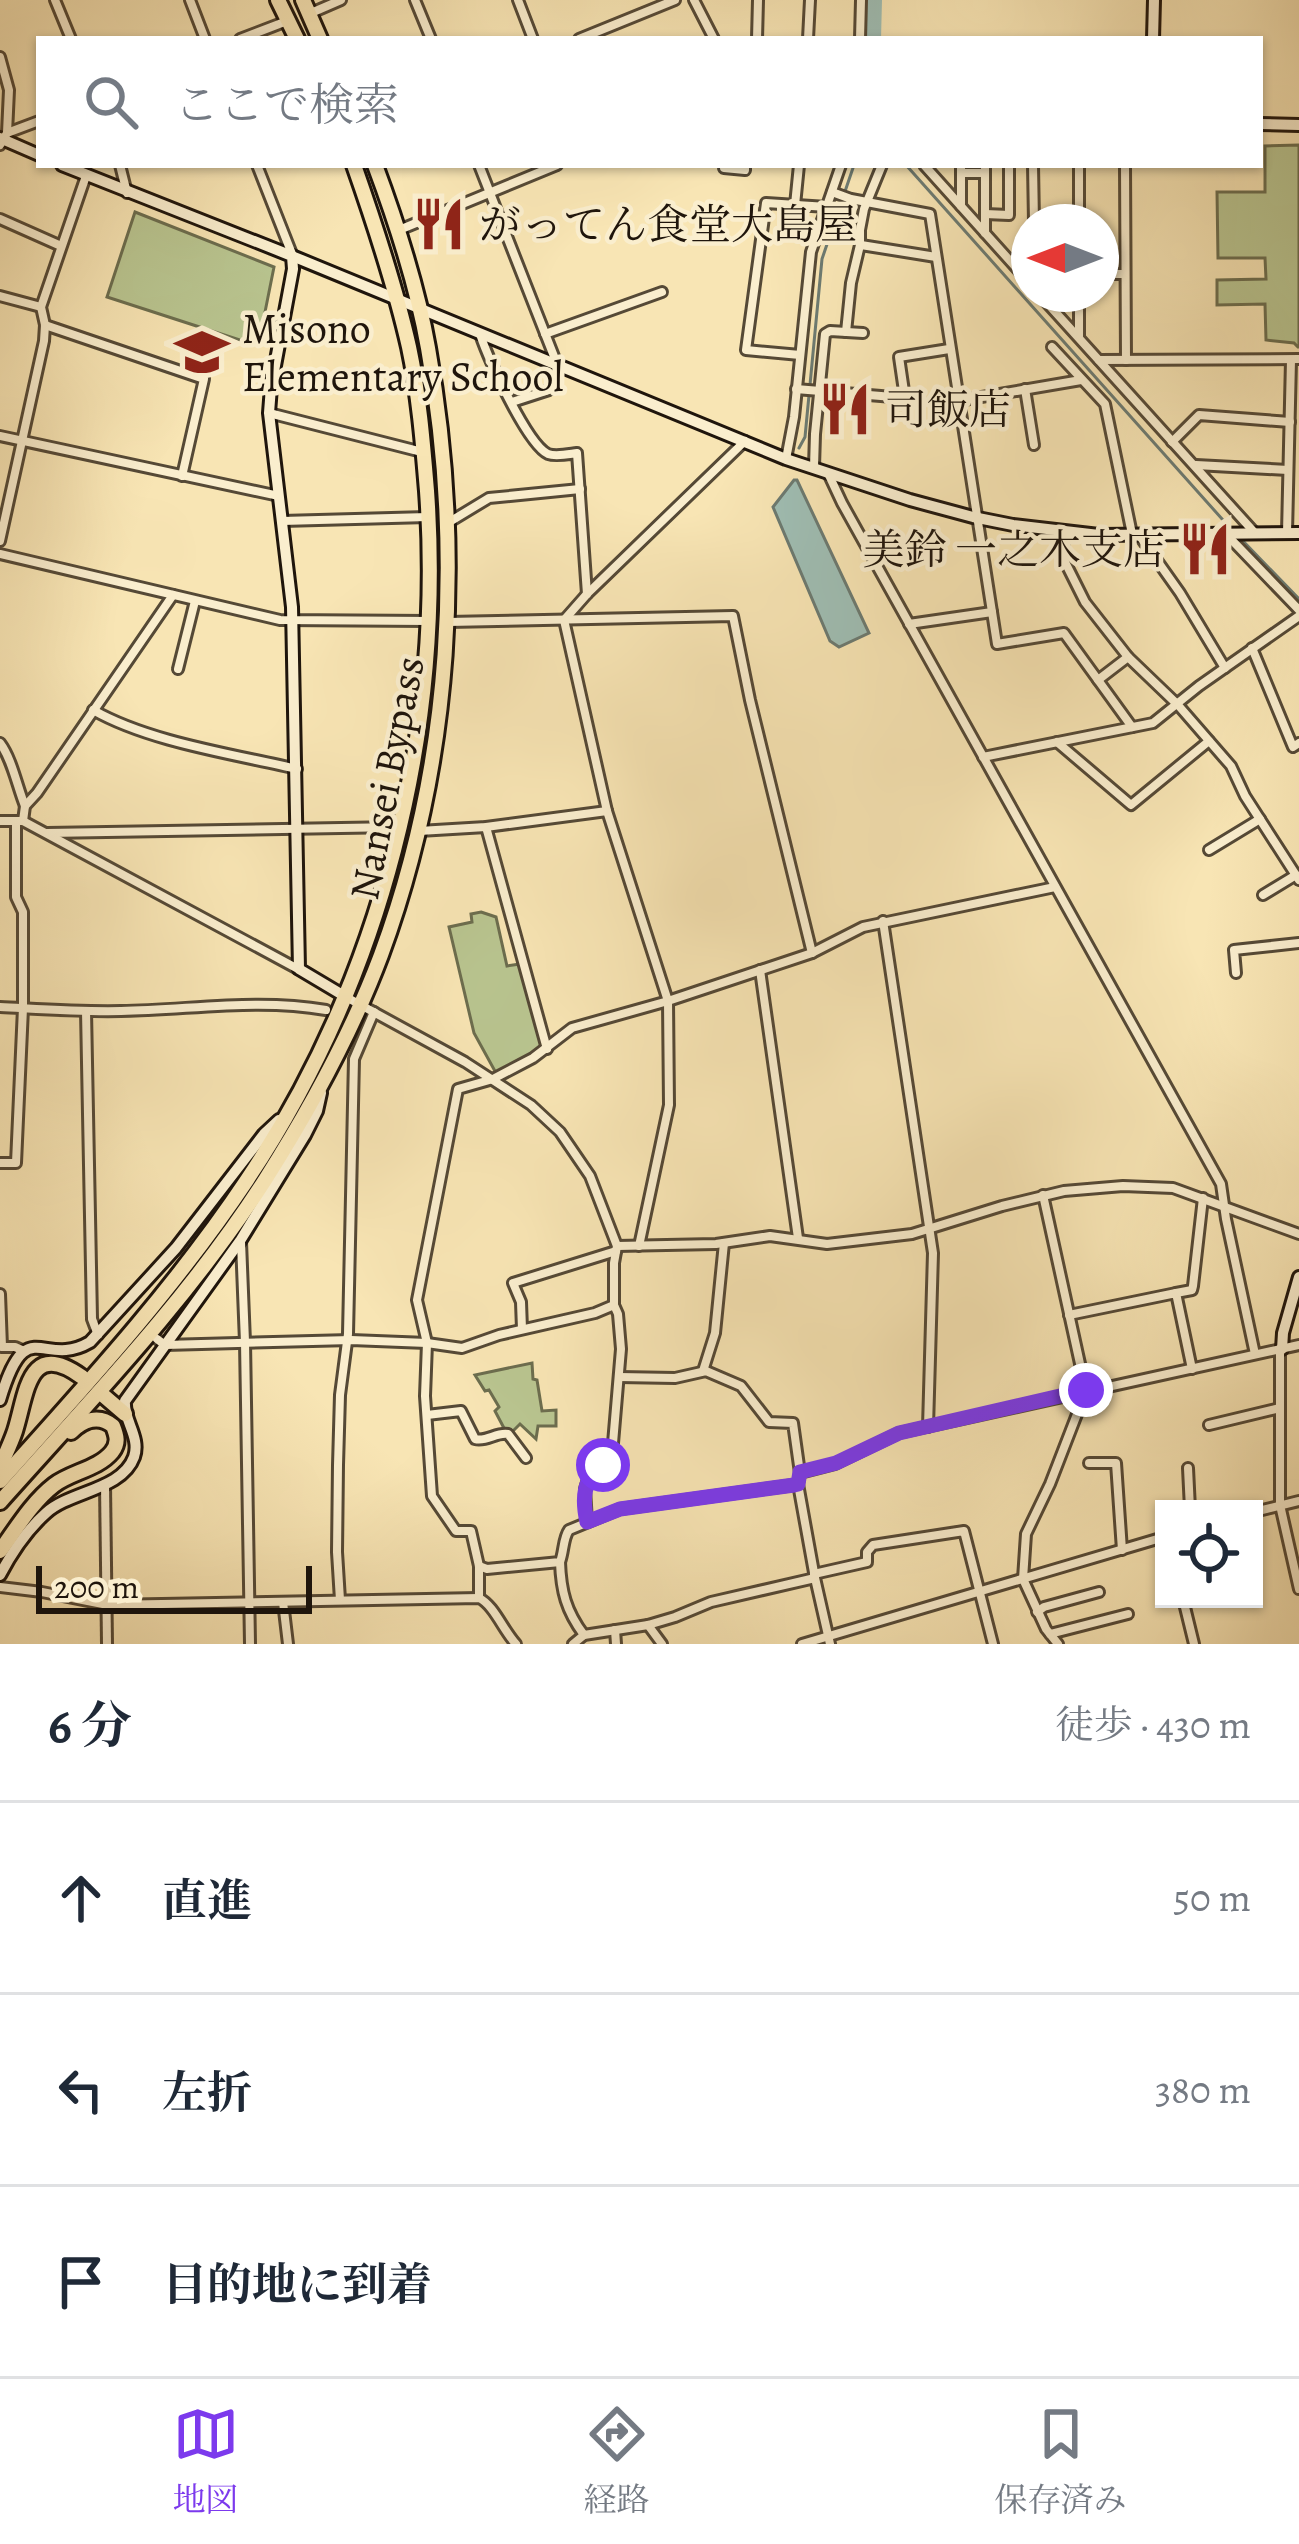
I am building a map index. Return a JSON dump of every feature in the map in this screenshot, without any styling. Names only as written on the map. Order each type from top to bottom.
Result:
[{"type":"highway","points":[[278,0],[295,36]]},
{"type":"highway","points":[[306,7],[319,36]]},
{"type":"highway","name":"Nansei Bypass","points":[[0,1481],[129,1336],[196,1251],[360,1004],[374,916],[399,827],[422,712],[430,621],[424,453],[409,348],[355,168]]},
{"type":"highway","name":"Nansei Bypass","points":[[0,1502],[138,1347],[263,1183],[325,1080],[360,1004],[392,920],[418,831],[448,622],[442,448],[419,307],[376,168]]},
{"type":"highway","points":[[0,1467],[29,1380],[38,1368],[52,1362],[82,1377]]},
{"type":"highway","points":[[104,1396],[125,1414]]},
{"type":"highway","points":[[0,1511],[77,1426],[94,1419],[113,1426],[117,1441],[112,1452],[50,1489],[0,1551]]},
{"type":"main road","points":[[1154,0],[1154,36]]},
{"type":"main road","points":[[1263,124],[1299,124]]},
{"type":"main road","points":[[2,139],[36,154]]},
{"type":"main road","points":[[69,168],[396,296],[814,469],[977,518],[1062,531],[1293,533]]},
{"type":"main road","points":[[292,256],[269,413],[293,621],[299,969],[360,1004]]},
{"type":"main road","points":[[0,1575],[46,1513],[127,1468],[134,1457],[134,1434],[125,1401],[161,1342],[240,1241],[305,1135],[325,1080]]},
{"type":"main road","points":[[0,1400],[13,1362],[24,1352],[87,1345],[125,1314],[263,1134],[286,1114]]},
{"type":"main road","points":[[1281,1349],[1299,1277]]},
{"type":"street","points":[[56,0],[70,36]]},
{"type":"street","points":[[190,0],[204,36]]},
{"type":"street","points":[[306,7],[341,0]]},
{"type":"street","points":[[415,0],[429,36]]},
{"type":"street","points":[[518,0],[532,36]]},
{"type":"street","points":[[586,36],[675,0]]},
{"type":"street","points":[[694,0],[712,36]]},
{"type":"street","points":[[757,36],[758,0]]},
{"type":"street","points":[[808,36],[809,0]]},
{"type":"street","points":[[860,36],[861,0]]},
{"type":"street","points":[[248,36],[287,21]]},
{"type":"street","points":[[0,57],[9,90],[2,139]]},
{"type":"street","points":[[2,139],[36,122]]},
{"type":"street","points":[[121,168],[127,193]]},
{"type":"street","points":[[258,168],[292,256]]},
{"type":"street","points":[[480,168],[559,366],[549,390],[512,402]]},
{"type":"street","points":[[399,230],[549,168]]},
{"type":"street","points":[[724,168],[745,168]]},
{"type":"street","points":[[795,205],[799,168]]},
{"type":"street","points":[[786,458],[811,252],[826,207],[836,194],[840,168]]},
{"type":"street","points":[[846,332],[860,230],[881,168]]},
{"type":"street","points":[[927,168],[1011,259]]},
{"type":"street","points":[[938,168],[938,181]]},
{"type":"street","points":[[985,214],[1010,214],[1009,168]]},
{"type":"street","points":[[1033,168],[1034,204]]},
{"type":"street","points":[[1079,168],[1079,204]]},
{"type":"street","points":[[1125,168],[1126,360]]},
{"type":"street","points":[[961,206],[961,169],[985,169],[985,233]]},
{"type":"street","points":[[0,541],[44,341],[41,307],[86,176]]},
{"type":"street","points":[[836,194],[930,214],[998,644],[1064,633],[1132,727]]},
{"type":"street","points":[[800,355],[746,350],[766,203],[826,207]]},
{"type":"street","points":[[0,219],[61,246]]},
{"type":"street","points":[[860,245],[936,257]]},
{"type":"street","points":[[1119,274],[1125,274]]},
{"type":"street","points":[[545,334],[662,292]]},
{"type":"street","points":[[0,296],[41,307]]},
{"type":"street","points":[[1056,312],[1251,533]]},
{"type":"street","points":[[1079,312],[1079,338]]},
{"type":"street","points":[[45,325],[205,379],[182,476]]},
{"type":"street","points":[[479,332],[489,361],[527,430],[551,456],[578,453],[587,594]]},
{"type":"street","points":[[814,469],[825,334],[863,333]]},
{"type":"street","points":[[1052,347],[1105,404],[1135,534],[1180,592],[1225,668]]},
{"type":"street","points":[[798,389],[905,398],[899,357],[949,350]]},
{"type":"street","points":[[1099,361],[1295,360],[1288,470],[1293,533]]},
{"type":"street","points":[[958,401],[1083,380]]},
{"type":"street","points":[[1025,389],[1034,445]]},
{"type":"street","points":[[269,413],[424,453]]},
{"type":"street","points":[[1172,442],[1199,415],[1290,422]]},
{"type":"street","points":[[0,436],[279,496]]},
{"type":"street","points":[[564,620],[745,441]]},
{"type":"street","points":[[1194,465],[1288,470]]},
{"type":"street","points":[[829,473],[1221,1184],[1255,1354]]},
{"type":"street","points":[[446,524],[489,498],[580,489]]},
{"type":"street","points":[[282,521],[428,517]]},
{"type":"street","points":[[1062,531],[1065,562],[1073,582],[1127,657],[1232,766],[1245,796],[1296,871],[1262,895]]},
{"type":"street","points":[[983,757],[1153,723],[1298,618],[1227,534]]},
{"type":"street","points":[[0,554],[293,621],[430,621]]},
{"type":"street","points":[[0,1163],[16,1163],[22,1008],[22,912],[16,897],[19,821],[173,595]]},
{"type":"street","points":[[178,669],[195,601]]},
{"type":"street","points":[[909,624],[992,612]]},
{"type":"street","points":[[448,622],[733,616],[812,953]]},
{"type":"street","points":[[564,620],[607,811],[668,1000],[669,1105],[639,1246]]},
{"type":"street","points":[[1252,648],[1293,747],[1299,743]]},
{"type":"street","points":[[1098,680],[1127,657]]},
{"type":"street","points":[[93,710],[156,735],[296,769]]},
{"type":"street","points":[[1056,741],[1131,805],[1209,741]]},
{"type":"street","points":[[0,743],[26,806]]},
{"type":"street","points":[[418,831],[607,811]]},
{"type":"street","points":[[1209,850],[1260,819]]},
{"type":"street","points":[[0,821],[19,821],[47,833],[299,969]]},
{"type":"street","points":[[47,833],[399,827]]},
{"type":"street","points":[[487,827],[547,1049]]},
{"type":"street","points":[[479,1598],[479,1566],[471,1531],[456,1531],[432,1496],[425,1396],[428,1343],[416,1300],[458,1089],[493,1079],[547,1049],[572,1028],[812,953],[863,927],[1055,886]]},
{"type":"street","points":[[884,920],[930,1230],[934,1284],[928,1427]]},
{"type":"street","points":[[1236,973],[1234,950],[1299,943]]},
{"type":"street","points":[[760,970],[798,1238]]},
{"type":"street","points":[[0,1007],[86,1011],[241,1004],[326,1010]]},
{"type":"street","points":[[340,1600],[340,1395],[347,1341],[354,1060],[360,1004],[531,1105],[560,1132],[590,1176],[616,1248],[619,1377],[612,1455],[588,1479],[587,1522]]},
{"type":"street","points":[[86,1011],[92,1319],[98,1335]]},
{"type":"street","points":[[522,1329],[521,1302],[513,1283],[616,1248],[770,1236],[826,1244],[930,1230],[1043,1195],[1094,1187],[1173,1188],[1299,1234]]},
{"type":"street","points":[[1043,1195],[1086,1390],[1028,1527],[1024,1579],[1037,1612],[1058,1644]]},
{"type":"street","points":[[1070,1315],[1192,1290],[1203,1198]]},
{"type":"street","points":[[240,1241],[250,1644]]},
{"type":"street","points":[[702,1371],[715,1333],[724,1243]]},
{"type":"street","points":[[1176,1293],[1190,1364]]},
{"type":"street","points":[[0,1294],[2,1347],[24,1352]]},
{"type":"street","points":[[161,1342],[347,1341],[466,1348],[614,1305]]},
{"type":"street","points":[[800,1472],[836,1463],[899,1433],[1190,1364],[1299,1346]]},
{"type":"street","points":[[1281,1349],[1280,1505],[1299,1589]]},
{"type":"street","points":[[619,1377],[675,1378],[702,1371],[742,1386],[769,1422],[793,1423],[798,1484],[830,1640]]},
{"type":"street","points":[[1209,1425],[1280,1408]]},
{"type":"street","points":[[427,1415],[461,1411],[475,1438],[508,1434],[526,1458]]},
{"type":"street","points":[[1089,1463],[1116,1463],[1122,1550]]},
{"type":"street","points":[[1188,1468],[1190,1500]]},
{"type":"street","points":[[105,1484],[107,1644]]},
{"type":"street","points":[[584,1635],[567,1610],[562,1592],[560,1562],[569,1530],[620,1509],[798,1484]]},
{"type":"street","points":[[1263,1510],[1299,1501]]},
{"type":"street","points":[[573,1644],[584,1635],[648,1625],[711,1602],[867,1562],[873,1545],[964,1531],[993,1644]]},
{"type":"street","points":[[802,1644],[830,1640],[1155,1540]]},
{"type":"street","points":[[479,1566],[560,1562]]},
{"type":"street","points":[[0,1587],[108,1605],[479,1598],[516,1644]]},
{"type":"street","points":[[1037,1612],[1099,1592]]},
{"type":"street","points":[[283,1602],[288,1644]]},
{"type":"street","points":[[1185,1608],[1194,1644]]},
{"type":"street","points":[[1050,1634],[1128,1614]]},
{"type":"street","points":[[648,1625],[662,1644]]},
{"type":"street","points":[[615,1630],[616,1644]]},
{"type":"green space","points":[[1299,145],[1298,347],[1266,340],[1265,304],[1217,305],[1217,280],[1266,279],[1265,258],[1218,258],[1217,192],[1265,192],[1265,146]]},
{"type":"green space","points":[[135,212],[274,267],[260,337],[249,343],[107,297]]},
{"type":"green space","points":[[471,914],[496,917],[507,966],[520,964],[543,1045],[496,1073],[474,1033],[449,927],[472,922]]},
{"type":"green space","points":[[532,1363],[542,1411],[556,1410],[556,1426],[538,1426],[536,1439],[520,1424],[511,1433],[505,1430],[495,1411],[499,1407],[475,1375]]},
{"type":"water","points":[[794,480],[869,633],[839,647],[830,641],[773,507]]},
{"type":"waterway","points":[[873,36],[874,0]]},
{"type":"waterway","points":[[799,448],[805,437],[822,259],[853,168]]},
{"type":"waterway","points":[[909,168],[1231,529]]},
{"type":"waterway","points":[[1242,540],[1299,599]]},
{"type":"place","name":"がってん食堂大島屋","points":[[439,224]]},
{"type":"place","name":"Misono Elementary School","points":[[202,352]]},
{"type":"place","name":"司飯店","points":[[845,409]]},
{"type":"place","name":"美鈴 一之木支店","points":[[1205,549]]},
{"type":"route","points":[[603,1465],[590,1474],[586,1484],[587,1522],[620,1509],[798,1484],[800,1472],[836,1463],[899,1433],[1086,1390]]}]
